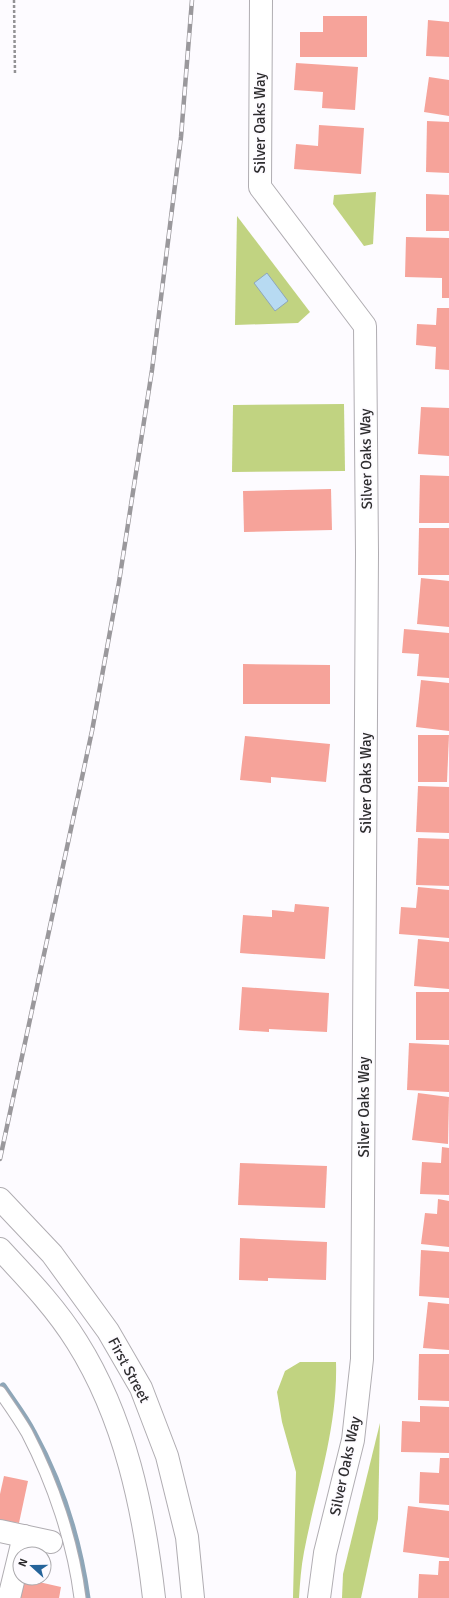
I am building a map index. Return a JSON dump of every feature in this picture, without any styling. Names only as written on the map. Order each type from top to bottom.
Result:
[{"type":"street","name":"Silver Oaks Way","points":[[261,0],[260,187],[365,326],[367,553],[362,1359],[353,1440],[325,1552],[319,1598]]},
{"type":"street","name":"First Street","points":[[0,1199],[52,1254],[108,1331],[141,1388],[171,1470],[187,1537],[193,1598]]},
{"type":"street","points":[[0,1249],[40,1291],[77,1342],[107,1398],[133,1475],[149,1552],[154,1598]]},
{"type":"street","points":[[0,1531],[51,1542]]},
{"type":"street","points":[[9,1598],[24,1536]]},
{"type":"lane","points":[[0,1392],[26,1432],[51,1488],[76,1566],[80,1598]]},
{"type":"path","points":[[14,0],[15,74]]},
{"type":"green space","points":[[376,192],[373,244],[364,246],[333,204],[334,195]]},
{"type":"green space","points":[[237,216],[310,312],[298,323],[235,325]]},
{"type":"green space","points":[[344,404],[345,471],[232,472],[233,405]]},
{"type":"green space","points":[[300,1362],[336,1362],[336,1387],[330,1435],[303,1558],[299,1598],[293,1598],[296,1472],[282,1422],[277,1392],[285,1371]]},
{"type":"green space","points":[[380,1423],[378,1519],[361,1598],[342,1598],[343,1574]]},
{"type":"water","points":[[267,273],[288,301],[275,311],[254,283]]},
{"type":"building","points":[[323,16],[367,16],[367,57],[300,57],[300,32],[323,32]]},
{"type":"building","points":[[428,20],[449,22],[449,57],[426,56]]},
{"type":"building","points":[[296,63],[358,67],[355,110],[322,108],[323,92],[294,90]]},
{"type":"building","points":[[429,77],[449,80],[449,116],[424,112]]},
{"type":"building","points":[[427,121],[449,122],[449,173],[426,172]]},
{"type":"building","points":[[319,125],[364,128],[361,174],[294,169],[296,144],[318,146]]},
{"type":"building","points":[[426,194],[449,195],[449,231],[426,231]]},
{"type":"building","points":[[406,237],[449,238],[449,298],[442,298],[442,278],[405,277]]},
{"type":"building","points":[[437,308],[449,308],[449,370],[435,369],[436,347],[416,345],[417,324],[436,325]]},
{"type":"building","points":[[421,407],[449,408],[449,456],[418,454]]},
{"type":"building","points":[[420,475],[449,476],[449,523],[419,523]]},
{"type":"building","points":[[331,489],[332,530],[244,532],[243,491]]},
{"type":"building","points":[[419,528],[449,528],[449,575],[418,575]]},
{"type":"building","points":[[421,578],[449,581],[449,627],[417,624]]},
{"type":"building","points":[[404,629],[449,633],[449,678],[417,676],[419,654],[402,653]]},
{"type":"building","points":[[243,664],[330,665],[330,704],[243,704]]},
{"type":"building","points":[[421,680],[449,683],[449,731],[416,727]]},
{"type":"building","points":[[418,735],[449,735],[447,782],[418,782]]},
{"type":"building","points":[[245,736],[330,744],[326,782],[271,777],[271,783],[240,780]]},
{"type":"building","points":[[418,786],[449,787],[449,833],[416,832]]},
{"type":"building","points":[[418,838],[449,839],[449,886],[416,885]]},
{"type":"building","points":[[418,887],[449,890],[449,938],[399,934],[401,907],[416,908]]},
{"type":"building","points":[[295,904],[329,907],[325,959],[240,953],[243,915],[272,917],[272,910],[294,912]]},
{"type":"building","points":[[418,939],[449,942],[449,989],[414,986]]},
{"type":"building","points":[[242,987],[329,993],[327,1032],[269,1029],[269,1032],[239,1030]]},
{"type":"building","points":[[416,992],[449,992],[449,1040],[416,1040]]},
{"type":"building","points":[[409,1043],[449,1045],[449,1092],[407,1090]]},
{"type":"building","points":[[418,1093],[449,1097],[448,1144],[412,1140]]},
{"type":"building","points":[[442,1147],[449,1148],[449,1195],[420,1194],[422,1162],[441,1163]]},
{"type":"building","points":[[240,1163],[327,1166],[325,1208],[238,1205]]},
{"type":"building","points":[[438,1199],[449,1201],[449,1247],[421,1244],[425,1213],[437,1214]]},
{"type":"building","points":[[240,1238],[327,1242],[326,1280],[268,1278],[268,1281],[239,1280]]},
{"type":"building","points":[[421,1250],[449,1252],[449,1298],[419,1296]]},
{"type":"building","points":[[428,1302],[449,1304],[449,1350],[423,1348]]},
{"type":"building","points":[[419,1354],[449,1354],[449,1401],[418,1400]]},
{"type":"building","points":[[420,1406],[449,1407],[449,1453],[401,1452],[402,1421],[420,1422]]},
{"type":"building","points":[[440,1458],[449,1458],[449,1505],[419,1503],[420,1472],[439,1473]]},
{"type":"building","points":[[4,1476],[28,1481],[19,1523],[0,1520],[0,1494]]},
{"type":"building","points":[[408,1506],[449,1511],[449,1558],[403,1552]]},
{"type":"building","points":[[439,1561],[449,1561],[449,1598],[418,1598],[419,1574],[438,1575]]},
{"type":"building","points":[[52,1585],[61,1587],[59,1598],[16,1598],[19,1586]]},
{"type":"waterway","points":[[3,1386],[30,1426],[52,1471],[68,1513],[74,1534],[84,1577],[87,1598]]},
{"type":"railway","points":[[0,1159],[92,731],[119,582],[152,370],[181,137],[192,0]]}]
